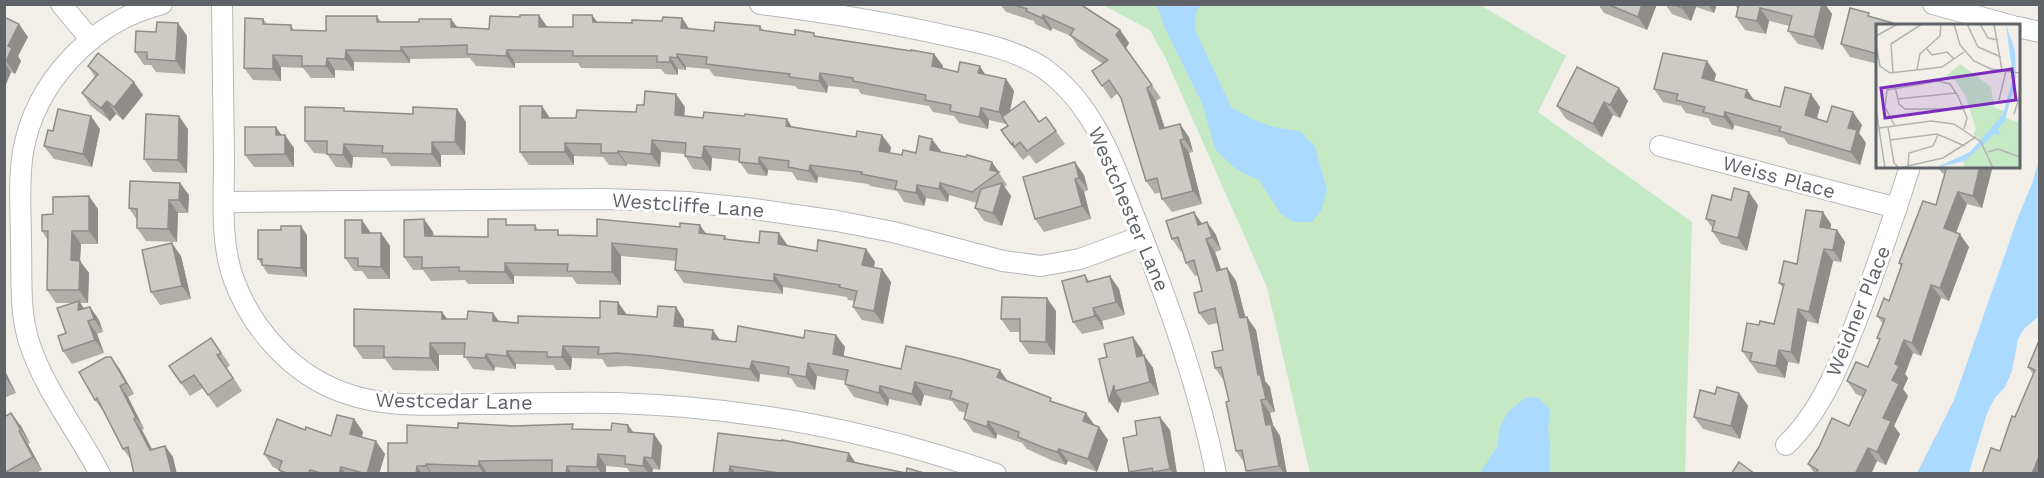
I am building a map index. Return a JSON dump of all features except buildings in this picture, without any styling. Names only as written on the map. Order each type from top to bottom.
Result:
[{"type":"street","points":[[61,4],[91,40]]},
{"type":"street","points":[[100,474],[38,363],[26,331],[22,300],[23,150],[34,115],[49,86],[67,62],[91,40],[116,23],[162,4]]},
{"type":"street","name":"Westcedar Lane","points":[[222,4],[224,202],[229,261],[233,278],[251,315],[277,348],[322,384],[342,392],[386,403],[412,405],[641,404],[759,415],[886,440],[996,474]]},
{"type":"street","name":"Westchester Lane","points":[[760,4],[918,29],[1000,48],[1042,68],[1064,85],[1092,120],[1108,152],[1142,236],[1175,322],[1216,474]]},
{"type":"street","points":[[1944,13],[2002,24]]},
{"type":"street","points":[[2020,27],[2040,32]]},
{"type":"street","name":"Weiss Place","points":[[1660,146],[1897,208]]},
{"type":"street","name":"Weidner Place","points":[[1786,445],[1801,431],[1832,377],[1853,330],[1909,168]]},
{"type":"street","name":"Westcliffe Lane","points":[[224,202],[594,200],[688,202],[837,221],[893,232],[1003,261],[1034,265],[1052,265],[1080,259],[1142,236]]},
{"type":"green space","points":[[1103,5],[1480,5],[1566,56],[1538,112],[1692,222],[1685,473],[1310,473],[1267,287],[1166,59],[1150,30]]},
{"type":"water","points":[[1157,5],[1200,5],[1195,18],[1196,32],[1231,107],[1252,119],[1273,127],[1300,131],[1315,147],[1327,190],[1321,211],[1312,222],[1294,222],[1281,214],[1259,180],[1237,170],[1215,149],[1202,103],[1164,26]]},
{"type":"water","points":[[2039,159],[2039,316],[2024,329],[2018,339],[2012,371],[2005,387],[1995,398],[1987,413],[1969,473],[1917,473],[1954,400]]},
{"type":"water","points":[[1537,397],[1549,408],[1550,413],[1549,473],[1480,473],[1497,447],[1500,427],[1508,412],[1525,398]]}]
